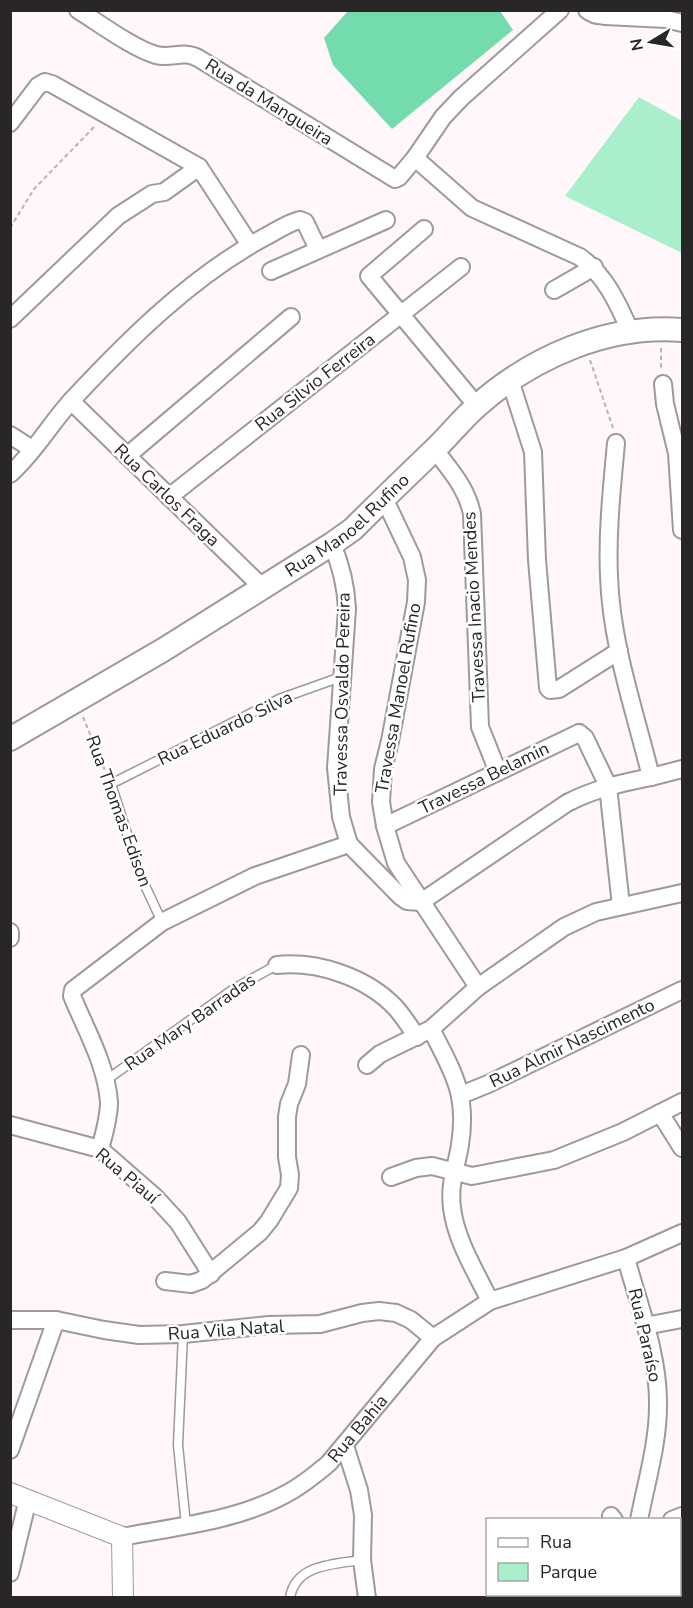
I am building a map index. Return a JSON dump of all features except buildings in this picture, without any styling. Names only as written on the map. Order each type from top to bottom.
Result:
[{"type":"main road","name":"Rua Manoel Rufino","points":[[10,740],[263,588],[353,529],[477,406],[510,380],[584,343],[630,331],[682,330]]},
{"type":"street","name":"Rua da Mangueira","points":[[78,10],[145,51],[162,57],[182,53],[198,57],[392,178],[399,177],[416,158]]},
{"type":"street","points":[[560,10],[461,98],[443,117],[416,158],[472,208],[580,257],[594,267],[616,300],[630,331]]},
{"type":"street","points":[[587,10],[597,16],[612,13],[682,23]]},
{"type":"street","points":[[10,123],[38,86],[45,82],[52,84],[199,167],[250,245]]},
{"type":"street","points":[[10,320],[118,216],[152,194],[164,192],[199,167]]},
{"type":"street","points":[[10,474],[71,402],[142,330],[220,265],[250,245],[296,220],[302,220],[318,249]]},
{"type":"street","points":[[271,271],[386,220]]},
{"type":"street","points":[[423,229],[369,276],[477,406]]},
{"type":"street","name":"Rua Silvio Ferreira","points":[[169,497],[461,267]]},
{"type":"street","points":[[554,290],[594,267]]},
{"type":"street","points":[[127,456],[291,317]]},
{"type":"street","points":[[510,380],[533,452],[537,560],[548,688],[550,690],[559,689],[619,651]]},
{"type":"street","points":[[663,384],[665,404],[677,453],[682,530]]},
{"type":"street","name":"Rua Carlos Fraga","points":[[71,402],[263,588]]},
{"type":"street","points":[[10,435],[32,449]]},
{"type":"street","points":[[616,443],[610,509],[609,576],[619,651],[651,777]]},
{"type":"street","name":"Travessa Inacio Mendes","points":[[435,450],[457,478],[469,502],[472,514],[480,727],[498,772]]},
{"type":"street","name":"Travessa Manoel Rufino","points":[[384,498],[412,557],[417,580],[416,602],[383,769],[381,802],[385,826],[396,863],[478,987]]},
{"type":"street","name":"Travessa Osvaldo Pereira","points":[[332,544],[346,590],[347,609],[336,768],[341,817],[349,844]]},
{"type":"street","name":"Travessa Belamin","points":[[385,826],[575,733],[582,734],[608,786]]},
{"type":"street","points":[[100,1149],[108,1120],[109,1103],[98,1055],[72,996],[73,990],[162,922],[255,876],[349,844],[400,896],[407,901],[420,902],[567,803],[608,786],[682,769]]},
{"type":"street","points":[[608,786],[621,906]]},
{"type":"street","points":[[367,1065],[381,1054],[424,1033],[478,987],[564,927],[596,912],[682,892]]},
{"type":"street","points":[[276,965],[294,963],[352,977],[395,1007],[424,1033],[447,1059],[461,1095],[462,1129],[451,1190],[455,1224],[490,1301]]},
{"type":"street","name":"Rua Almir Nascimento","points":[[461,1095],[682,990]]},
{"type":"street","points":[[165,1281],[191,1284],[211,1274],[265,1226],[289,1188],[287,1117],[289,1104],[297,1084],[301,1055]]},
{"type":"street","points":[[391,1177],[416,1168],[432,1166],[472,1176],[554,1160],[623,1132],[682,1102]]},
{"type":"street","points":[[660,1113],[682,1148]]},
{"type":"street","name":"Rua Piauí","points":[[10,1125],[100,1149],[155,1197],[178,1222],[211,1274]]},
{"type":"street","name":"Rua Bahia","points":[[122,1537],[186,1525],[257,1507],[283,1496],[309,1480],[345,1446],[433,1338],[490,1301],[626,1258],[682,1233]]},
{"type":"street","name":"Rua Paraíso","points":[[626,1258],[657,1375],[658,1408],[653,1450],[639,1518]]},
{"type":"street","name":"Rua Vila Natal","points":[[10,1320],[56,1320],[139,1335],[183,1334],[269,1325],[320,1324],[379,1311],[396,1313],[411,1320],[433,1338]]},
{"type":"street","points":[[645,1326],[682,1319]]},
{"type":"street","points":[[10,1450],[56,1320]]},
{"type":"street","points":[[345,1446],[359,1490],[363,1515],[362,1560],[367,1598]]},
{"type":"street","points":[[10,1573],[20,1496],[122,1537],[123,1598]]},
{"type":"lane","name":"Rua Eduardo Silva","points":[[111,784],[279,699],[341,677]]},
{"type":"lane","name":"Rua Thomas Edison","points":[[111,784],[141,877],[162,922]]},
{"type":"lane","name":"Rua Mary Barradas","points":[[105,1081],[235,988],[276,965]]},
{"type":"lane","points":[[183,1334],[178,1445],[186,1525]]},
{"type":"lane","points":[[290,1598],[294,1583],[301,1575],[321,1567],[362,1560]]},
{"type":"path","points":[[10,228],[40,182],[105,115]]},
{"type":"path","points":[[661,341],[663,384]]},
{"type":"path","points":[[584,343],[616,443]]},
{"type":"path","name":"Rua Thomas Edison","points":[[77,701],[111,784]]},
{"type":"green space","points":[[348,11],[500,11],[513,30],[392,129],[333,65],[324,38]]},
{"type":"green space","points":[[639,97],[682,121],[682,253],[565,196]]}]
